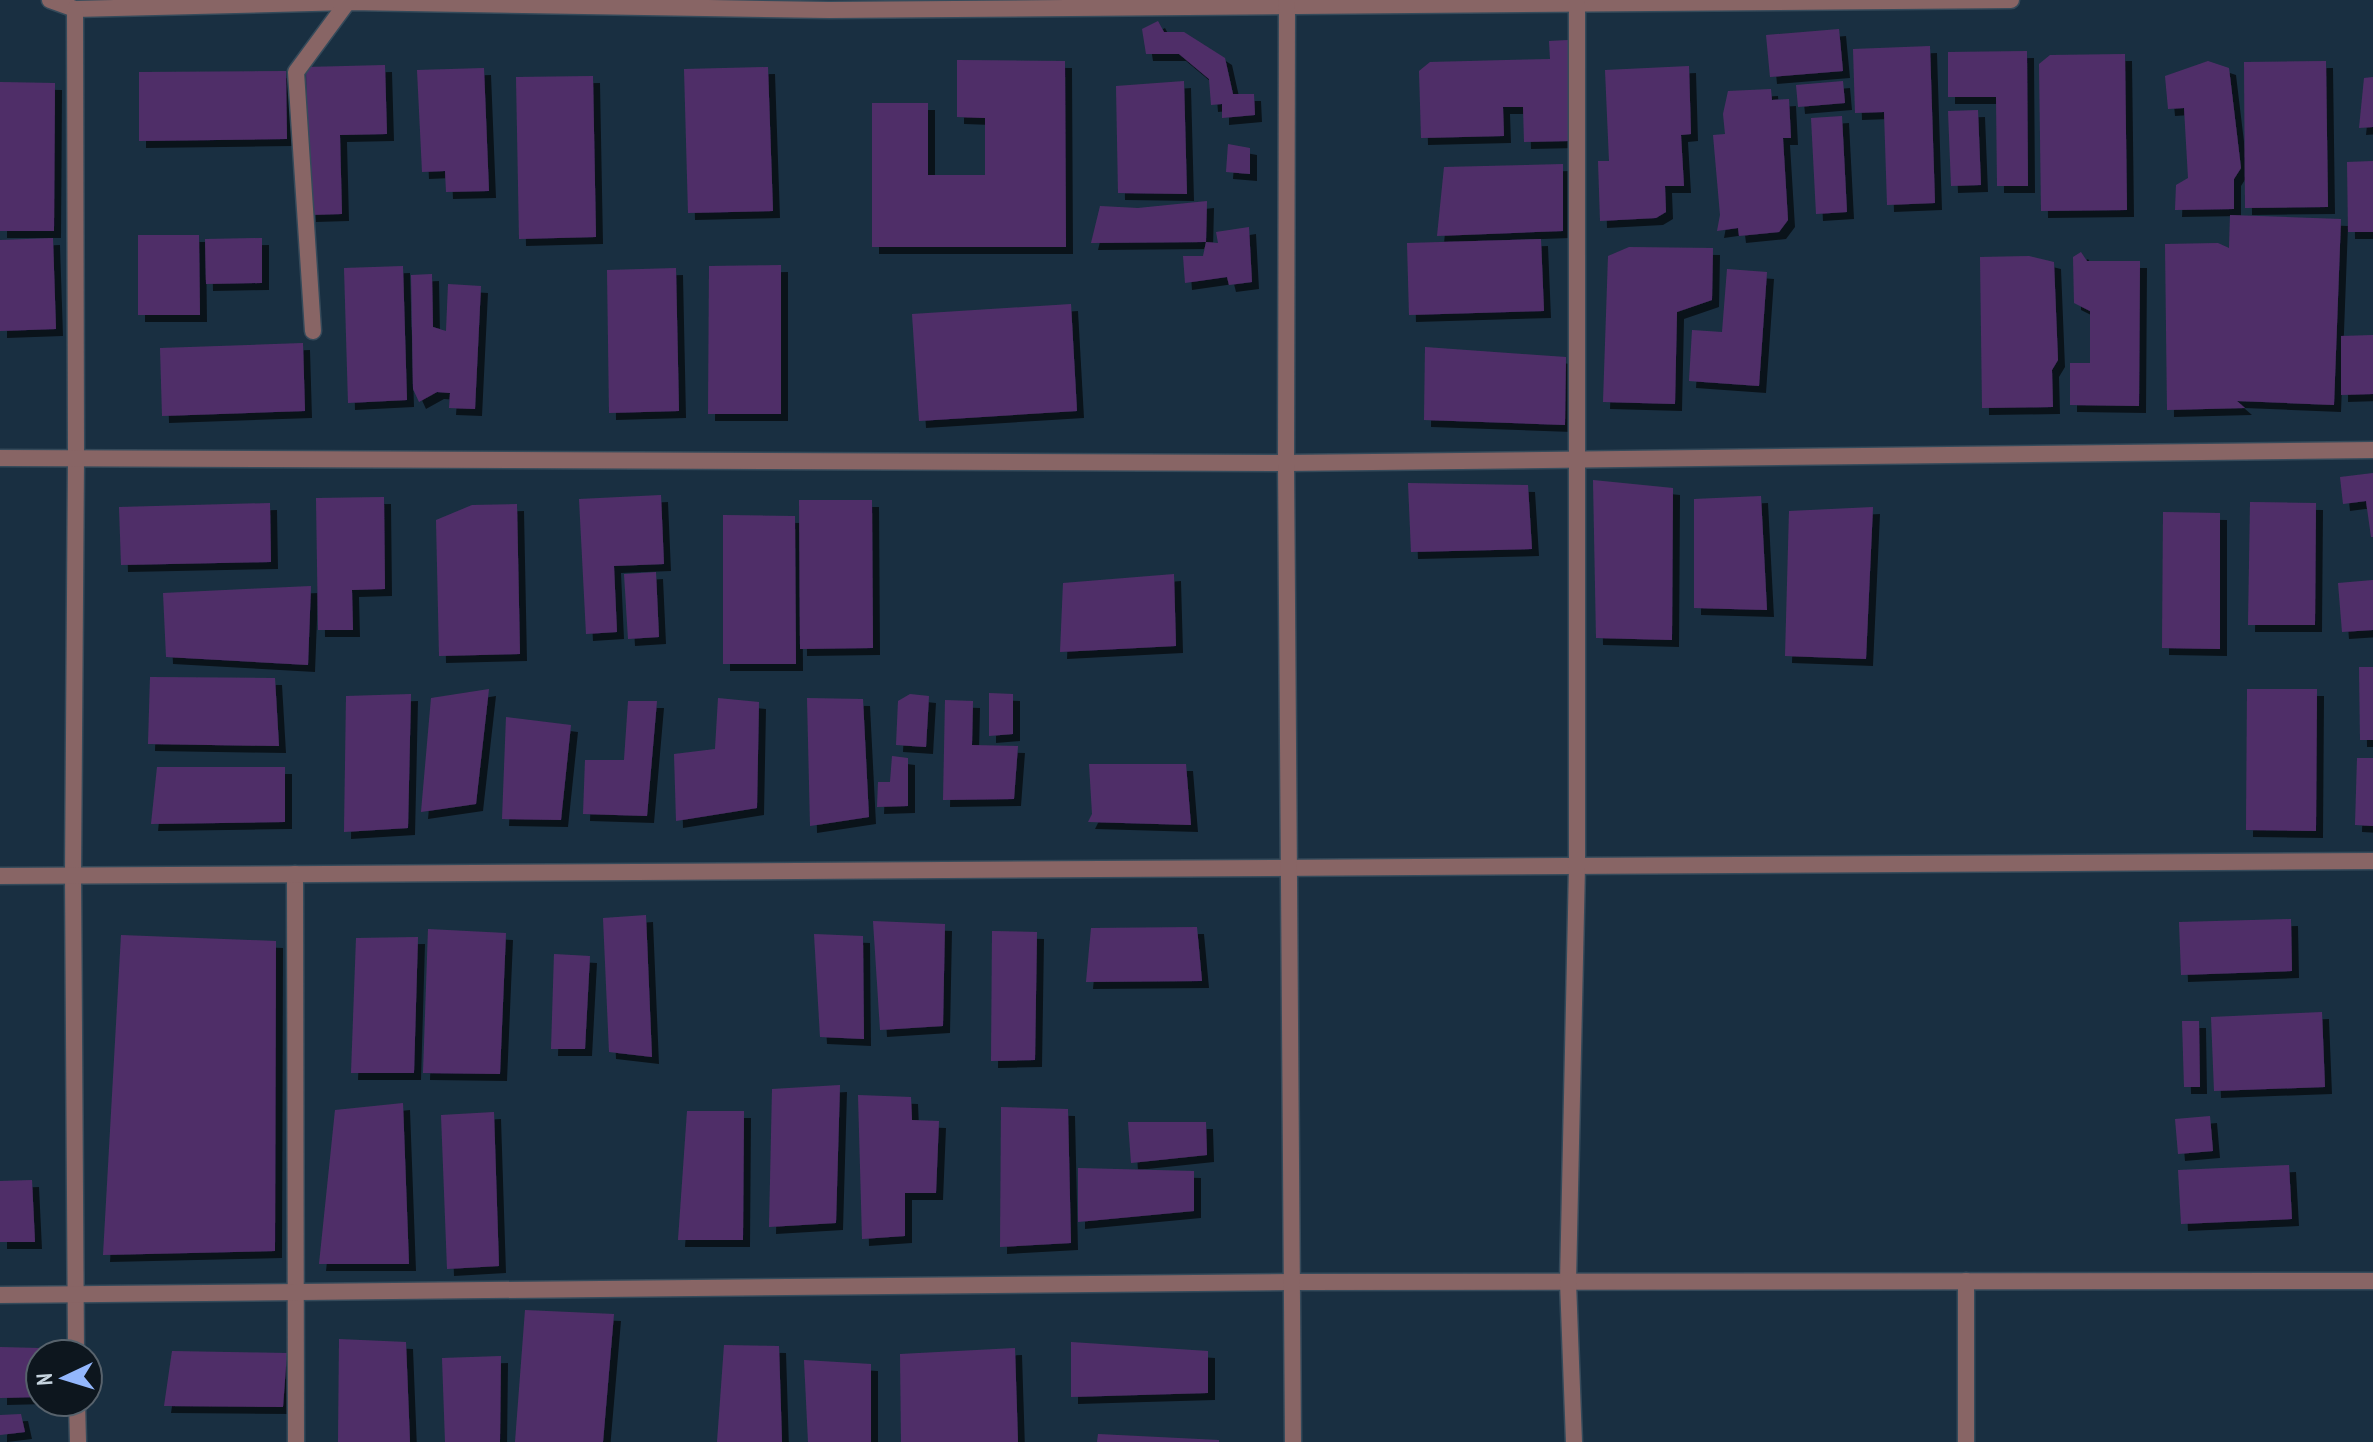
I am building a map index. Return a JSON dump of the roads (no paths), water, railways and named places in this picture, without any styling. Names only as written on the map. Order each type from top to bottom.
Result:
[{"type":"street","points":[[50,0],[75,9],[350,1],[829,10],[2011,0]]},
{"type":"street","points":[[313,331],[296,72],[350,1]]},
{"type":"street","points":[[1287,4],[1286,463],[1293,1442]]},
{"type":"street","points":[[1574,1442],[1568,1282],[1577,866],[1577,4]]},
{"type":"street","points":[[75,9],[73,875],[76,1338]]},
{"type":"street","points":[[0,458],[1286,463],[2373,450]]},
{"type":"street","points":[[0,876],[2373,861]]},
{"type":"street","points":[[295,874],[296,1442]]},
{"type":"street","points":[[1966,1281],[1966,1442]]},
{"type":"street","points":[[0,1295],[1292,1282],[2373,1281]]},
{"type":"street","points":[[77,1418],[78,1442]]}]
